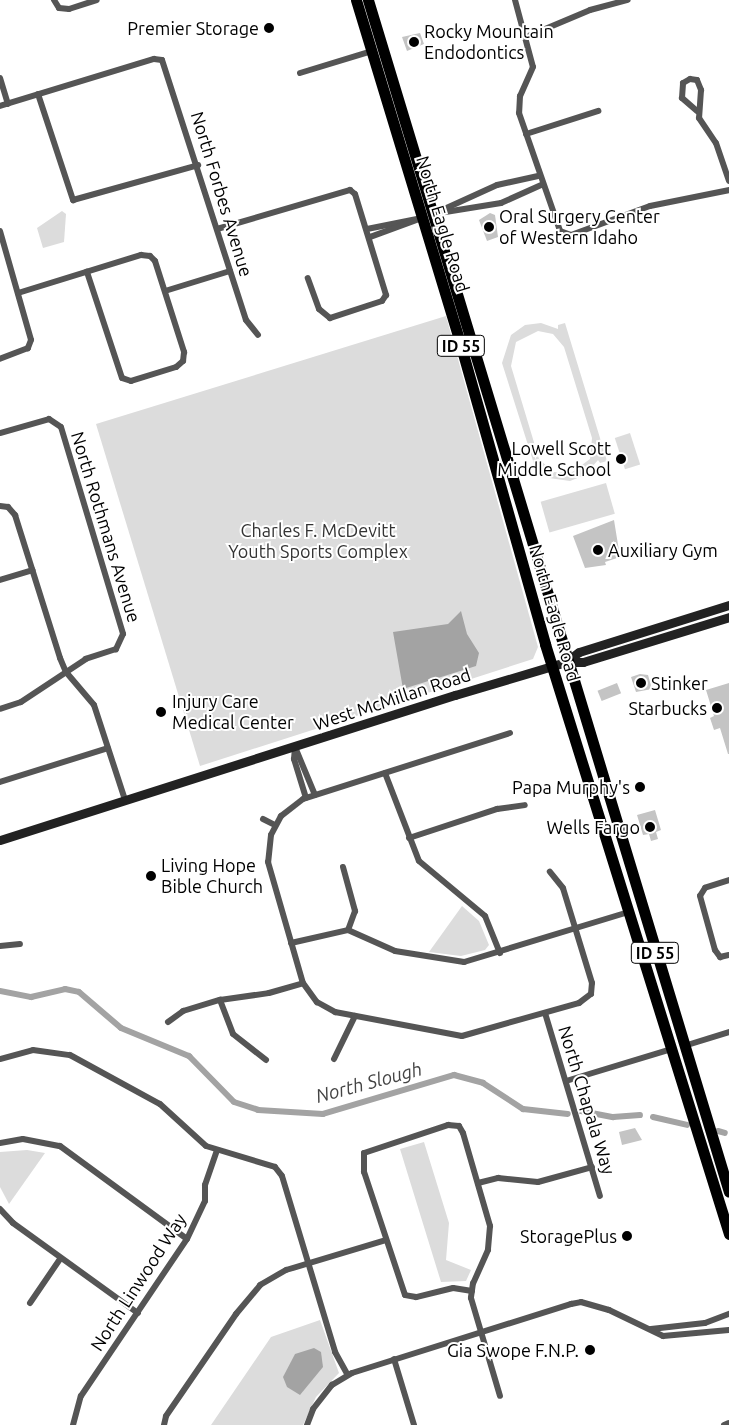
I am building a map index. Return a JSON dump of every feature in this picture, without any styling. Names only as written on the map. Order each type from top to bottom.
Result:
[{"type":"highway","name":"North Eagle Road","points":[[356,0],[395,126],[456,290],[566,662],[729,1192]]},
{"type":"highway","name":"North Eagle Road","points":[[368,0],[552,667],[729,1234]]},
{"type":"highway","points":[[664,1027],[683,1046]]},
{"type":"highway","points":[[671,1049],[689,1067]]},
{"type":"main road","name":"West McMillan Road","points":[[0,840],[552,667],[566,662],[579,652],[729,605]]},
{"type":"main road","name":"West McMillan Road","points":[[566,662],[583,662],[729,617]]},
{"type":"street","points":[[54,0],[59,8],[98,0]]},
{"type":"street","points":[[515,0],[533,67],[518,106],[538,176],[560,232],[571,235],[650,206],[729,190]]},
{"type":"street","points":[[526,37],[590,10],[628,0]]},
{"type":"street","points":[[300,73],[372,51]]},
{"type":"street","name":"North Forbes Avenue","points":[[38,94],[154,59],[162,60],[198,165],[246,320],[258,335]]},
{"type":"street","points":[[0,78],[8,104]]},
{"type":"street","points":[[697,111],[701,90],[697,80],[690,79],[683,83],[682,98],[697,111],[716,142],[729,180]]},
{"type":"street","points":[[0,106],[38,94],[74,200],[198,165]]},
{"type":"street","points":[[526,134],[598,111]]},
{"type":"street","points":[[370,237],[428,216],[497,185],[538,176]]},
{"type":"street","points":[[367,229],[405,218],[428,216],[501,203],[541,185]]},
{"type":"street","points":[[217,229],[342,190],[356,194],[386,295],[382,301],[330,318],[319,309],[308,278]]},
{"type":"street","points":[[0,231],[18,293],[30,345],[0,359]]},
{"type":"street","points":[[18,293],[120,261],[150,256],[165,291],[184,352],[183,361],[162,371],[131,381],[122,378],[87,272]]},
{"type":"street","points":[[165,291],[230,271]]},
{"type":"street","name":"North Rothmans Avenue","points":[[0,433],[43,420],[55,421],[61,427],[121,628],[122,644],[66,672]]},
{"type":"street","points":[[0,506],[8,507],[15,515],[66,672],[94,705],[125,800]]},
{"type":"street","points":[[0,580],[32,570]]},
{"type":"street","points":[[0,709],[21,702],[66,672]]},
{"type":"street","points":[[510,733],[306,798],[286,811],[275,825],[268,862],[303,983],[322,1006],[355,1016],[462,1036],[546,1014],[579,1003],[591,994],[592,983],[563,888],[550,872]]},
{"type":"street","points":[[295,747],[315,795]]},
{"type":"street","points":[[295,747],[294,759],[306,798]]},
{"type":"street","points":[[0,782],[108,748]]},
{"type":"street","points":[[385,773],[409,838],[428,872],[484,916],[500,953]]},
{"type":"street","points":[[409,838],[497,809],[525,804]]},
{"type":"street","points":[[263,819],[275,825]]},
{"type":"street","points":[[343,867],[355,911],[348,930]]},
{"type":"street","points":[[729,880],[701,891],[701,904],[720,956],[729,955]]},
{"type":"street","points":[[291,944],[348,930],[395,951],[442,961],[464,962],[500,953],[630,912]]},
{"type":"street","points":[[0,946],[20,944]]},
{"type":"street","points":[[168,1022],[183,1011],[220,1000],[270,993],[303,983]]},
{"type":"street","points":[[220,1000],[233,1034],[266,1060]]},
{"type":"street","name":"North Chapala Way","points":[[546,1014],[600,1196]]},
{"type":"street","points":[[334,1059],[355,1016]]},
{"type":"street","points":[[683,1046],[729,1032]]},
{"type":"street","points":[[566,1081],[671,1049]]},
{"type":"street","points":[[0,1059],[33,1050],[70,1055],[160,1104],[194,1137],[217,1151],[262,1161],[280,1172],[335,1352],[348,1375]]},
{"type":"street","points":[[472,1291],[442,1289],[410,1298],[401,1287],[362,1158],[371,1149],[448,1125],[459,1126],[478,1183],[491,1236],[472,1291],[480,1332],[500,1396]]},
{"type":"street","points":[[0,1143],[24,1139],[60,1146],[188,1239]]},
{"type":"street","name":"North Linwood Way","points":[[73,1425],[81,1396],[188,1239],[205,1202],[205,1185],[217,1151]]},
{"type":"street","points":[[478,1183],[498,1178],[520,1181],[551,1180],[592,1167]]},
{"type":"street","points":[[0,1209],[12,1223],[60,1259],[138,1312]]},
{"type":"street","points":[[164,1425],[166,1416],[248,1297],[274,1276],[386,1240]]},
{"type":"street","points":[[30,1303],[60,1259]]},
{"type":"street","points":[[307,1425],[313,1409],[332,1385],[348,1375],[480,1332],[581,1302],[651,1329],[663,1336],[676,1338],[729,1330]]},
{"type":"street","points":[[651,1329],[696,1325],[729,1314]]},
{"type":"street","points":[[394,1359],[414,1425]]},
{"type":"street","points":[[724,1425],[729,1423]]},
{"type":"green space","points":[[62,211],[66,214],[64,242],[43,248],[37,228]]},
{"type":"green space","name":"Charles F. McDevitt Youth Sports Complex","points":[[446,316],[538,647],[533,659],[200,766],[96,424]]},
{"type":"green space","points":[[541,323],[558,329],[558,325],[565,323],[607,461],[600,463],[598,460],[585,475],[570,481],[549,478],[534,464],[502,363],[511,335],[525,325]],"holes":[[[538,331],[553,334],[564,347],[592,438],[590,459],[571,473],[553,472],[539,459],[511,366],[516,342]]]},
{"type":"green space","points":[[630,433],[640,464],[625,469],[615,438]]},
{"type":"green space","points":[[606,483],[615,514],[549,533],[541,502]]},
{"type":"green space","points":[[462,906],[479,921],[489,945],[485,950],[461,956],[429,952]]},
{"type":"green space","points":[[424,1142],[449,1223],[446,1260],[471,1270],[466,1281],[441,1282],[400,1149]]},
{"type":"green space","points":[[27,1150],[45,1153],[9,1204],[0,1187],[0,1152]]},
{"type":"green space","points":[[320,1320],[339,1373],[316,1397],[303,1425],[211,1425],[271,1337]]},
{"type":"shaded area","points":[[461,611],[467,634],[479,653],[476,666],[403,689],[393,632],[448,624]]},
{"type":"shaded area","points":[[314,1348],[321,1352],[323,1367],[300,1395],[287,1387],[283,1377],[295,1354]]},
{"type":"building","name":"Rocky Mountain Endodontics","points":[[420,33],[424,44],[407,51],[402,37]]},
{"type":"building","name":"Oral Surgery Center of Western Idaho","points":[[490,213],[495,215],[498,237],[487,241],[479,220]]},
{"type":"building","name":"Auxiliary Gym","points":[[614,520],[620,557],[605,562],[606,565],[585,568],[573,536]]},
{"type":"building","name":"Stinker","points":[[640,674],[648,675],[652,689],[636,692],[631,677]]},
{"type":"building","points":[[617,683],[621,693],[602,701],[598,691]]},
{"type":"building","points":[[729,683],[728,754],[720,728],[714,730],[710,718],[714,716],[706,690]]},
{"type":"building","name":"Wells Fargo","points":[[655,810],[661,830],[656,832],[658,839],[651,841],[649,834],[643,835],[637,815]]},
{"type":"building","points":[[635,1128],[642,1140],[622,1145],[619,1132]]},
{"type":"waterway","name":"North Slough","points":[[0,991],[31,997],[65,989],[79,992],[121,1028],[189,1056],[234,1102],[258,1110],[323,1114],[454,1075],[483,1083],[523,1109],[568,1114]]},
{"type":"waterway","name":"North Slough","points":[[581,1111],[613,1117],[640,1115]]},
{"type":"waterway","name":"North Slough","points":[[653,1117],[687,1125]]},
{"type":"waterway","name":"North Slough","points":[[718,1131],[725,1133]]},
{"type":"place","name":"Premier Storage","points":[[269,28]]},
{"type":"place","name":"Rocky Mountain Endodontics","points":[[414,42]]},
{"type":"place","name":"Oral Surgery Center of Western Idaho","points":[[489,227]]},
{"type":"place","name":"Lowell Scott Middle School","points":[[621,459]]},
{"type":"place","name":"Auxiliary Gym","points":[[598,550]]},
{"type":"place","name":"Stinker","points":[[641,683]]},
{"type":"place","name":"Starbucks","points":[[717,708]]},
{"type":"place","name":"Injury Care Medical Center","points":[[161,712]]},
{"type":"place","name":"Papa Murphy's","points":[[640,787]]},
{"type":"place","name":"Wells Fargo","points":[[650,827]]},
{"type":"place","name":"Living Hope Bible Church","points":[[151,876]]},
{"type":"place","name":"StoragePlus","points":[[627,1236]]},
{"type":"place","name":"Gia Swope F.N.P.","points":[[590,1350]]}]
